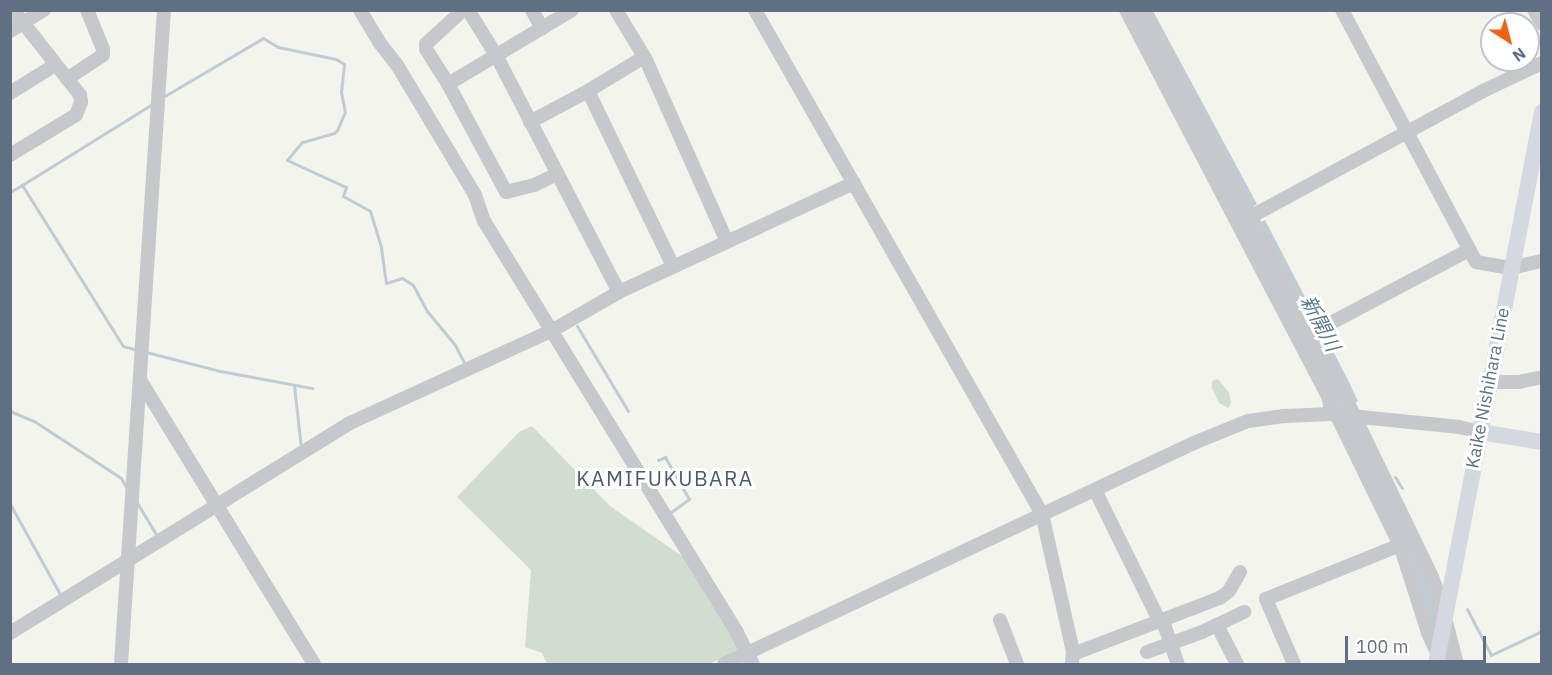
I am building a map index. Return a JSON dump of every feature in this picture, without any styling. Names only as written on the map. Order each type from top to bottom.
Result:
[{"type":"main road","name":"Kaike Nishihara Line","points":[[1438,658],[1444,616],[1542,112]]},
{"type":"main road","points":[[1480,432],[1542,442]]},
{"type":"street","points":[[10,154],[79,111],[80,95],[55,66],[16,28],[13,10]]},
{"type":"street","points":[[16,28],[44,10]]},
{"type":"street","points":[[67,79],[103,55],[104,49],[87,10]]},
{"type":"street","points":[[120,664],[164,10]]},
{"type":"street","points":[[360,10],[475,195],[480,212],[553,327],[751,659]]},
{"type":"street","points":[[463,10],[426,44],[426,49],[448,84],[506,192],[534,185],[557,174]]},
{"type":"street","points":[[468,10],[496,55],[619,292]]},
{"type":"street","points":[[531,10],[542,28]]},
{"type":"street","points":[[448,84],[572,10]]},
{"type":"street","points":[[616,10],[644,57],[726,240]]},
{"type":"street","points":[[755,10],[1042,514],[1072,659],[1159,620],[1220,598],[1229,591],[1240,572]]},
{"type":"street","points":[[1126,10],[1323,388],[1400,545],[1438,658]]},
{"type":"street","points":[[1143,10],[1252,216],[1317,330],[1354,416],[1432,577],[1456,664]]},
{"type":"street","points":[[1342,10],[1476,262],[1511,268],[1542,261]]},
{"type":"street","points":[[1534,10],[1542,24]]},
{"type":"street","points":[[530,122],[644,57]]},
{"type":"street","points":[[1252,216],[1542,63]]},
{"type":"street","points":[[10,93],[55,66]]},
{"type":"street","points":[[588,91],[673,266]]},
{"type":"street","points":[[10,633],[350,423],[553,327],[726,240],[854,183]]},
{"type":"street","points":[[1317,330],[1469,250]]},
{"type":"street","points":[[1489,382],[1519,382],[1542,377]]},
{"type":"street","points":[[140,380],[314,664]]},
{"type":"street","points":[[724,664],[751,659],[1042,514],[1196,442],[1248,421],[1284,416],[1335,414],[1459,427],[1480,432]]},
{"type":"street","points":[[1095,490],[1159,620],[1173,643],[1178,664]]},
{"type":"street","points":[[1294,664],[1266,599],[1400,545]]},
{"type":"street","points":[[1147,652],[1244,612]]},
{"type":"street","points":[[1000,620],[1017,664]]},
{"type":"street","points":[[1217,625],[1237,664]]},
{"type":"shaded area","points":[[1130,11],[1137,11],[1341,401],[1432,591],[1453,664],[1447,664],[1428,616],[1410,557],[1336,405]]},
{"type":"shaded area","points":[[1149,11],[1153,11],[1257,204],[1253,207]]},
{"type":"shaded area","points":[[1265,220],[1348,380],[1358,401],[1355,403],[1261,222]]},
{"type":"shaded area","points":[[1218,379],[1229,393],[1231,404],[1228,408],[1219,403],[1212,388],[1212,381]]},
{"type":"shaded area","points":[[532,426],[610,506],[689,561],[740,647],[738,651],[709,664],[547,664],[542,653],[525,647],[531,570],[457,497],[519,432]]},
{"type":"waterway","points":[[163,97],[263,38],[278,47],[336,59],[344,64],[341,92],[345,112],[337,130],[334,133],[302,142],[287,160],[346,187],[343,196],[370,211],[381,248],[386,283],[402,278],[413,285],[427,311],[455,345],[465,365]]},
{"type":"waterway","points":[[22,185],[152,104]]},
{"type":"waterway","points":[[10,192],[22,185],[123,346],[137,350]]},
{"type":"waterway","points":[[577,326],[628,411]]},
{"type":"waterway","points":[[146,352],[220,371],[312,388]]},
{"type":"waterway","points":[[294,385],[301,448]]},
{"type":"waterway","points":[[10,411],[34,421],[121,478],[127,489]]},
{"type":"waterway","points":[[658,460],[665,457],[689,499],[670,513]]},
{"type":"waterway","points":[[1395,477],[1402,488]]},
{"type":"waterway","points":[[136,501],[157,536]]},
{"type":"waterway","points":[[10,504],[61,596]]},
{"type":"waterway","points":[[1467,609],[1491,655],[1542,631]]},
{"type":"district","name":"KAMIFUKUBARA","points":[[665,478]]},
{"type":"water label","name":"新開川","points":[[1321,323]]}]
